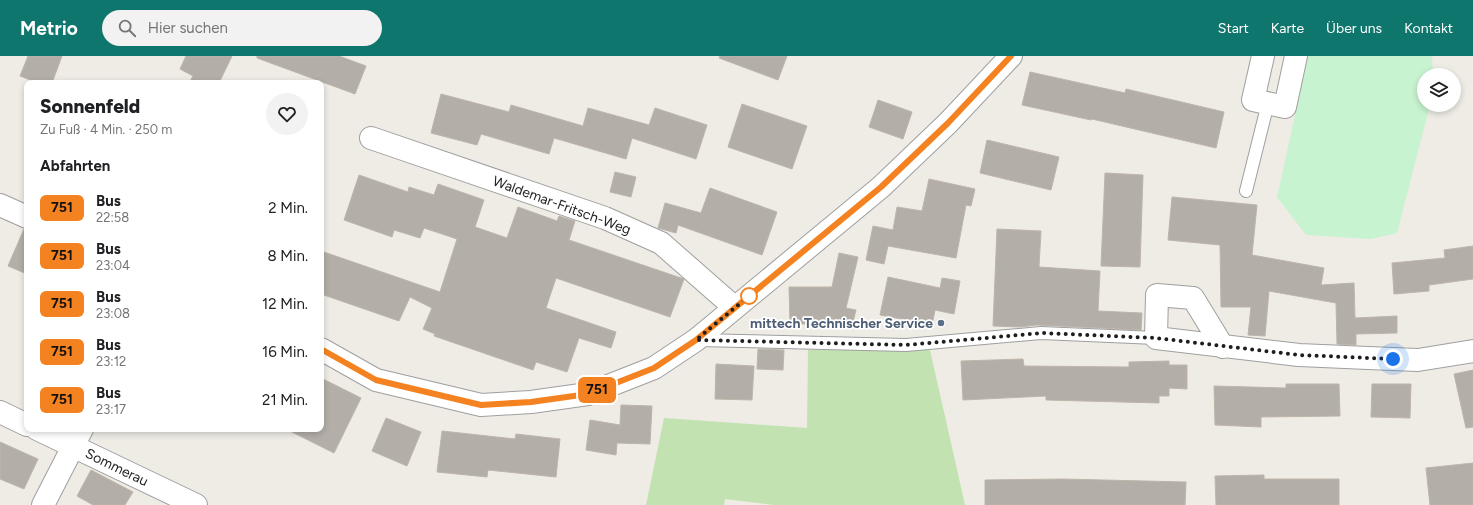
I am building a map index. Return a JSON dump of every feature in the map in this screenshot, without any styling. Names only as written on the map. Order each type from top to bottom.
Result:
[{"type":"street","points":[[324,351],[376,380],[481,405],[531,402],[588,394],[654,368],[696,340],[734,307],[881,187],[948,123],[1012,56]]},
{"type":"street","points":[[1263,56],[1253,100],[1285,107],[1296,56]]},
{"type":"street","name":"Waldemar-Fritsch-Weg","points":[[371,138],[605,218],[661,243],[734,307]]},
{"type":"street","points":[[0,205],[24,215]]},
{"type":"street","points":[[1223,347],[1193,298],[1158,295],[1156,338],[1223,347],[1299,355],[1418,360],[1473,350]]},
{"type":"street","points":[[0,412],[24,424]]},
{"type":"street","name":"Sommerau","points":[[52,432],[77,437],[196,505]]},
{"type":"street","points":[[43,505],[77,437]]},
{"type":"lane","points":[[1246,191],[1268,103]]},
{"type":"lane","points":[[696,340],[906,345],[1042,333],[1156,338]]},
{"type":"green space","points":[[1308,56],[1432,56],[1433,68],[1417,68],[1417,112],[1428,112],[1397,233],[1371,239],[1306,235],[1277,197]]},
{"type":"green space","points":[[808,350],[930,350],[965,505],[774,505],[725,499],[724,505],[646,505],[664,418],[807,428]]},
{"type":"building","points":[[28,56],[62,56],[53,80],[30,80],[20,76]]},
{"type":"building","points":[[186,56],[232,56],[220,80],[191,80],[193,76],[180,69]]},
{"type":"building","points":[[257,56],[339,56],[366,66],[355,94],[324,83],[324,80],[317,80],[257,58]]},
{"type":"building","points":[[720,56],[787,56],[778,80],[719,58]]},
{"type":"building","points":[[1030,72],[1125,93],[1126,89],[1224,112],[1216,148],[1092,119],[1022,105]]},
{"type":"building","points":[[441,94],[509,112],[511,105],[583,126],[588,108],[649,125],[655,108],[707,125],[696,159],[632,138],[626,159],[554,138],[549,154],[481,134],[477,145],[431,133]]},
{"type":"building","points":[[878,100],[912,112],[903,139],[869,127]]},
{"type":"building","points":[[742,104],[807,126],[792,169],[728,147]]},
{"type":"building","points":[[987,140],[1059,157],[1051,190],[980,173]]},
{"type":"building","points":[[615,172],[636,177],[631,197],[610,192]]},
{"type":"building","points":[[1105,173],[1143,175],[1140,267],[1101,266]]},
{"type":"building","points":[[359,175],[408,192],[409,187],[434,195],[438,184],[484,200],[475,227],[507,238],[518,207],[557,221],[559,216],[575,221],[569,240],[684,279],[670,317],[556,278],[546,308],[616,332],[611,348],[579,338],[567,372],[536,362],[533,370],[434,336],[435,334],[423,329],[432,308],[410,297],[399,321],[324,295],[324,252],[440,292],[457,239],[424,228],[420,238],[394,230],[392,237],[344,220]]},
{"type":"building","points":[[929,179],[975,189],[971,206],[966,205],[956,258],[888,246],[884,264],[866,260],[873,226],[893,230],[897,207],[922,211]]},
{"type":"building","points":[[710,188],[777,212],[762,255],[678,225],[676,233],[658,228],[665,203],[701,213]]},
{"type":"building","points":[[1172,197],[1257,205],[1252,255],[1324,268],[1321,285],[1354,283],[1355,318],[1397,316],[1397,333],[1356,334],[1356,345],[1337,344],[1336,303],[1269,291],[1265,336],[1248,335],[1251,307],[1221,307],[1220,245],[1168,240]]},
{"type":"building","points":[[24,229],[24,273],[8,266]]},
{"type":"building","points":[[997,229],[1041,231],[1039,267],[1100,271],[1098,311],[1142,313],[1141,330],[1037,325],[1020,327],[993,326]]},
{"type":"building","points":[[1473,246],[1473,279],[1429,285],[1429,291],[1394,294],[1392,263],[1445,258],[1444,250]]},
{"type":"building","points":[[839,253],[858,257],[846,308],[856,310],[852,326],[844,324],[790,324],[789,287],[832,287]]},
{"type":"building","points":[[888,277],[940,288],[942,278],[960,281],[954,314],[935,310],[932,325],[880,315]]},
{"type":"building","points":[[758,349],[784,350],[783,370],[757,369]]},
{"type":"building","points":[[1023,359],[1024,366],[1129,367],[1129,362],[1169,361],[1169,365],[1187,365],[1187,389],[1169,388],[1169,396],[1159,396],[1159,403],[1046,400],[1046,396],[963,400],[961,361]]},
{"type":"building","points":[[716,364],[754,366],[752,400],[715,399]]},
{"type":"building","points":[[1473,370],[1473,427],[1466,428],[1454,374]]},
{"type":"building","points":[[324,380],[361,398],[334,453],[292,432],[324,432]]},
{"type":"building","points":[[1286,384],[1339,384],[1340,416],[1261,417],[1261,427],[1215,425],[1214,386],[1286,388]]},
{"type":"building","points":[[1372,384],[1411,384],[1410,418],[1371,417]]},
{"type":"building","points":[[621,405],[652,406],[650,444],[617,443],[616,455],[586,450],[590,420],[620,425]]},
{"type":"building","points":[[386,418],[421,432],[407,466],[372,451]]},
{"type":"building","points":[[442,431],[515,439],[516,434],[560,439],[556,477],[488,470],[487,477],[437,472]]},
{"type":"building","points":[[0,442],[38,459],[24,489],[0,479]]},
{"type":"building","points":[[1473,463],[1473,505],[1430,505],[1426,468]]},
{"type":"building","points":[[91,470],[133,492],[125,505],[93,505],[77,496]]},
{"type":"building","points":[[1264,475],[1264,479],[1339,479],[1339,505],[1216,505],[1215,476]]},
{"type":"building","points":[[1062,479],[1186,482],[1185,505],[985,505],[985,480]]},
{"type":"bus line","name":"751","points":[[324,351],[376,380],[481,405],[531,402],[588,394],[654,368],[696,340],[734,307],[881,187],[948,123],[1011,56]]},
{"type":"place","name":"mittech Technischer Service","points":[[941,323]]},
{"type":"route","points":[[749,296],[696,340],[906,345],[1042,333],[1156,338],[1299,355],[1393,359]]}]
